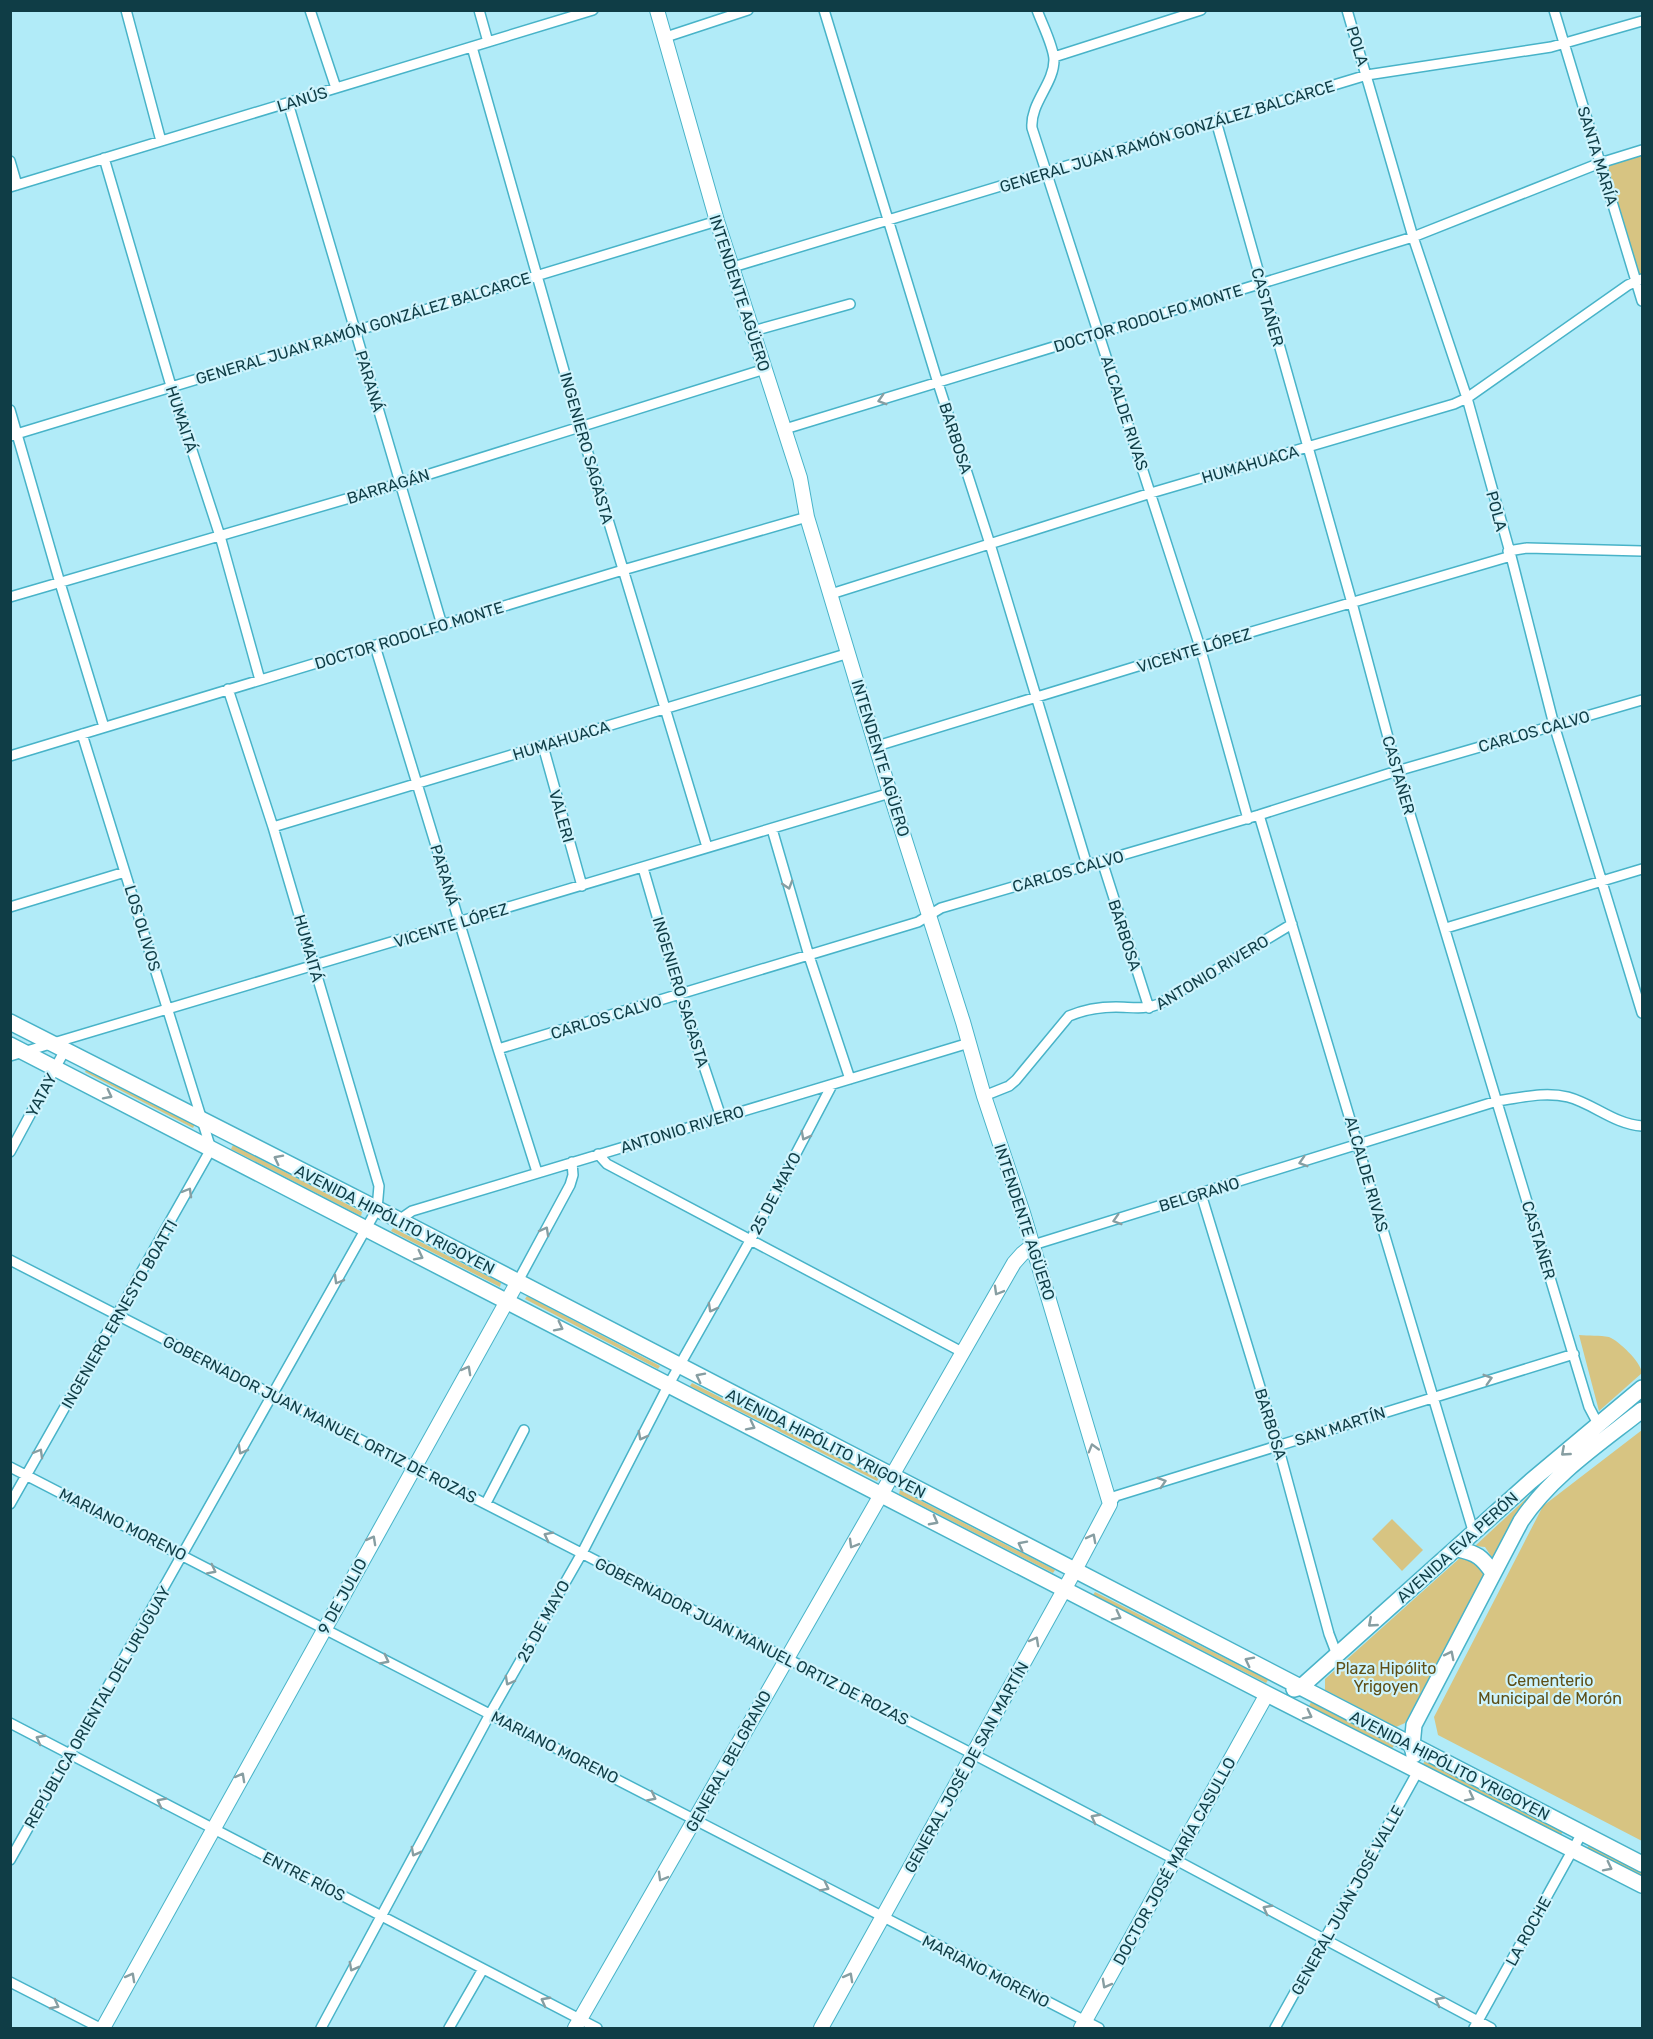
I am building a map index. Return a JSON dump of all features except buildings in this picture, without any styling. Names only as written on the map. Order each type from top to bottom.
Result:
[{"type":"main road","name":"AVENIDA HIPÓLITO YRIGOYEN","points":[[10,1022],[63,1044],[203,1121],[399,1220],[1074,1572],[1642,1864]]},
{"type":"main road","name":"AVENIDA HIPÓLITO YRIGOYEN","points":[[10,1045],[18,1054],[56,1069],[1642,1885]]},
{"type":"main road","name":"AVENIDA EVA PERÓN","points":[[1268,1694],[1301,1687],[1598,1424],[1642,1388]]},
{"type":"main road","name":"AVENIDA EVA PERÓN","points":[[1418,1771],[1413,1746],[1414,1725],[1521,1521],[1550,1483],[1642,1410]]},
{"type":"main road","points":[[1457,1549],[1479,1556],[1492,1573]]},
{"type":"street","points":[[126,10],[161,141]]},
{"type":"street","points":[[310,10],[336,88]]},
{"type":"street","points":[[479,10],[488,42]]},
{"type":"street","name":"LANÚS","points":[[14,186],[593,10]]},
{"type":"street","name":"INTENDENTE AGÜERO","points":[[657,10],[717,221],[800,478],[807,517],[890,793],[1033,1245],[1110,1504]]},
{"type":"street","points":[[666,36],[748,10]]},
{"type":"street","name":"BARBOSA","points":[[824,10],[1087,865]]},
{"type":"street","points":[[1037,10],[1054,57],[1201,10]]},
{"type":"street","name":"POLA","points":[[1347,10],[1413,237],[1467,398],[1554,725],[1640,995],[1642,1013]]},
{"type":"street","name":"SANTA MARÍA","points":[[1554,10],[1600,163],[1640,280],[1642,301]]},
{"type":"street","name":"GENERAL JUAN RAMÓN GONZÁLEZ BALCARCE","points":[[733,267],[1367,75],[1564,45],[1642,21]]},
{"type":"street","name":"INGENIERO SAGASTA","points":[[472,47],[580,428],[707,847]]},
{"type":"street","name":"ALCALDE RIVAS","points":[[1054,57],[1054,66],[1032,122],[1200,647],[1248,819]]},
{"type":"street","name":"PARANÁ","points":[[288,103],[442,625]]},
{"type":"street","name":"CASTAÑER","points":[[1216,121],[1397,771],[1589,1407],[1598,1424]]},
{"type":"street","name":"DOCTOR RODOLFO MONTE","points":[[785,429],[1413,237],[1600,163],[1642,150]]},
{"type":"street","name":"HUMAITÁ","points":[[104,158],[171,386],[220,536],[260,680]]},
{"type":"street","points":[[10,161],[14,186]]},
{"type":"street","name":"GENERAL JUAN RAMÓN GONZÁLEZ BALCARCE","points":[[14,435],[717,221]]},
{"type":"street","name":"HUMAHUACA","points":[[831,594],[1151,493],[1454,404],[1467,398],[1628,285],[1640,280]]},
{"type":"street","points":[[753,332],[850,304]]},
{"type":"street","name":"BARRAGÁN","points":[[10,597],[401,483],[765,369]]},
{"type":"street","points":[[10,410],[14,435],[104,727]]},
{"type":"street","name":"DOCTOR RODOLFO MONTE","points":[[10,756],[623,570],[807,517]]},
{"type":"street","name":"VICENTE LÓPEZ","points":[[877,746],[1527,548],[1642,551]]},
{"type":"street","name":"PARANÁ","points":[[375,646],[537,1172]]},
{"type":"street","name":"HUMAHUACA","points":[[273,827],[849,653]]},
{"type":"street","name":"HUMAITÁ","points":[[228,689],[273,827],[379,1186],[377,1209]]},
{"type":"street","name":"CARLOS CALVO","points":[[498,1049],[918,922],[941,908],[1248,819],[1397,771],[1642,700]]},
{"type":"street","name":"LOS OLIVOS","points":[[82,734],[203,1121]]},
{"type":"street","name":"VALERI","points":[[543,746],[582,886]]},
{"type":"street","name":"VICENTE LÓPEZ","points":[[18,1054],[63,1044],[168,1008],[890,793]]},
{"type":"street","name":"ALCALDE RIVAS","points":[[1259,815],[1474,1534]]},
{"type":"street","points":[[772,829],[809,956],[850,1079]]},
{"type":"street","name":"BARBOSA","points":[[1101,861],[1149,1008]]},
{"type":"street","name":"INGENIERO SAGASTA","points":[[643,868],[680,995],[721,1117]]},
{"type":"street","points":[[1446,928],[1642,869]]},
{"type":"street","points":[[10,907],[125,872]]},
{"type":"street","name":"ANTONIO RIVERO","points":[[984,1096],[1009,1086],[1016,1080],[1069,1016],[1081,1011],[1114,1007],[1149,1008],[1159,1005],[1292,924]]},
{"type":"street","name":"ANTONIO RIVERO","points":[[399,1220],[412,1210],[969,1043]]},
{"type":"street","name":"YATAY","points":[[10,1152],[56,1069],[63,1044]]},
{"type":"street","name":"25 DE MAYO","points":[[321,2028],[490,1714],[582,1553],[669,1384],[832,1085]]},
{"type":"street","name":"BELGRANO","points":[[882,1494],[1014,1263],[1033,1245],[1497,1101],[1539,1095],[1569,1097],[1629,1125],[1642,1125]]},
{"type":"street","points":[[203,1121],[212,1149]]},
{"type":"street","name":"INGENIERO ERNESTO BOATTI","points":[[10,1504],[212,1149]]},
{"type":"street","points":[[598,1154],[607,1164],[962,1352]]},
{"type":"street","name":"9 DE JULIO","points":[[102,2028],[570,1185],[573,1175],[572,1162]]},
{"type":"street","name":"BARBOSA","points":[[1201,1194],[1278,1446],[1329,1634],[1337,1655]]},
{"type":"street","name":"REPÚBLICA ORIENTAL DEL URUGUAY","points":[[10,1860],[377,1209]]},
{"type":"street","name":"GOBERNADOR JUAN MANUEL ORTIZ DE ROZAS","points":[[10,1260],[973,1754],[1325,1939],[1475,2025],[1491,2028]]},
{"type":"street","name":"SAN MARTÍN","points":[[1110,1504],[1116,1496],[1432,1396],[1574,1354]]},
{"type":"street","points":[[486,1503],[524,1430]]},
{"type":"street","name":"MARIANO MORENO","points":[[10,1467],[882,1917],[1083,2025],[1099,2028]]},
{"type":"street","name":"GENERAL BELGRANO","points":[[577,2024],[882,1494]]},
{"type":"street","name":"GENERAL JOSÉ DE SAN MARTÍN","points":[[821,2028],[1110,1504]]},
{"type":"street","name":"DOCTOR JOSÉ MARÍA CASULLO","points":[[1083,2025],[1268,1694]]},
{"type":"street","name":"ENTRE RÍOS","points":[[10,1723],[483,1969],[577,2024],[597,2028]]},
{"type":"street","name":"GENERAL JUAN JOSÉ VALLE","points":[[1275,2028],[1418,1771]]},
{"type":"street","name":"LA ROCHE","points":[[1475,2025],[1582,1833]]},
{"type":"street","points":[[449,2028],[483,1969]]},
{"type":"street","points":[[10,1982],[102,2028]]},
{"type":"green space","points":[[1642,150],[1642,279],[1637,281],[1600,163]]},
{"type":"green space","points":[[87,1068],[195,1124],[193,1128],[85,1072]]},
{"type":"green space","points":[[233,1145],[362,1212],[361,1216],[231,1149]]},
{"type":"green space","points":[[393,1228],[501,1283],[500,1287],[391,1231]]},
{"type":"green space","points":[[527,1296],[660,1366],[658,1369],[525,1299]]},
{"type":"green space","points":[[1579,1335],[1605,1336],[1613,1339],[1624,1347],[1641,1368],[1642,1373],[1599,1411]]},
{"type":"green space","points":[[692,1383],[879,1478],[877,1481],[690,1386]]},
{"type":"green space","points":[[1642,1397],[1642,1401],[1603,1432],[1519,1509],[1493,1559],[1485,1547],[1475,1546],[1601,1429]]},
{"type":"green space","name":"Cementerio Municipal de Morón","points":[[1642,1430],[1642,1841],[1438,1735],[1434,1717],[1543,1506]]},
{"type":"green space","points":[[900,1490],[1055,1570],[1053,1573],[899,1494]]},
{"type":"green space","points":[[1392,1519],[1423,1550],[1402,1571],[1372,1539]]},
{"type":"green space","name":"Plaza Hipólito Yrigoyen","points":[[1461,1557],[1476,1563],[1484,1576],[1405,1723],[1396,1727],[1325,1690],[1325,1679]]},
{"type":"green space","points":[[1095,1592],[1268,1680],[1266,1683],[1093,1595]]},
{"type":"green space","points":[[1311,1702],[1394,1745],[1392,1749],[1309,1706]]},
{"type":"green space","points":[[1425,1761],[1563,1831],[1561,1835],[1423,1764]]},
{"type":"green space","points":[[1589,1845],[1642,1872],[1642,1877],[1587,1848]]}]
